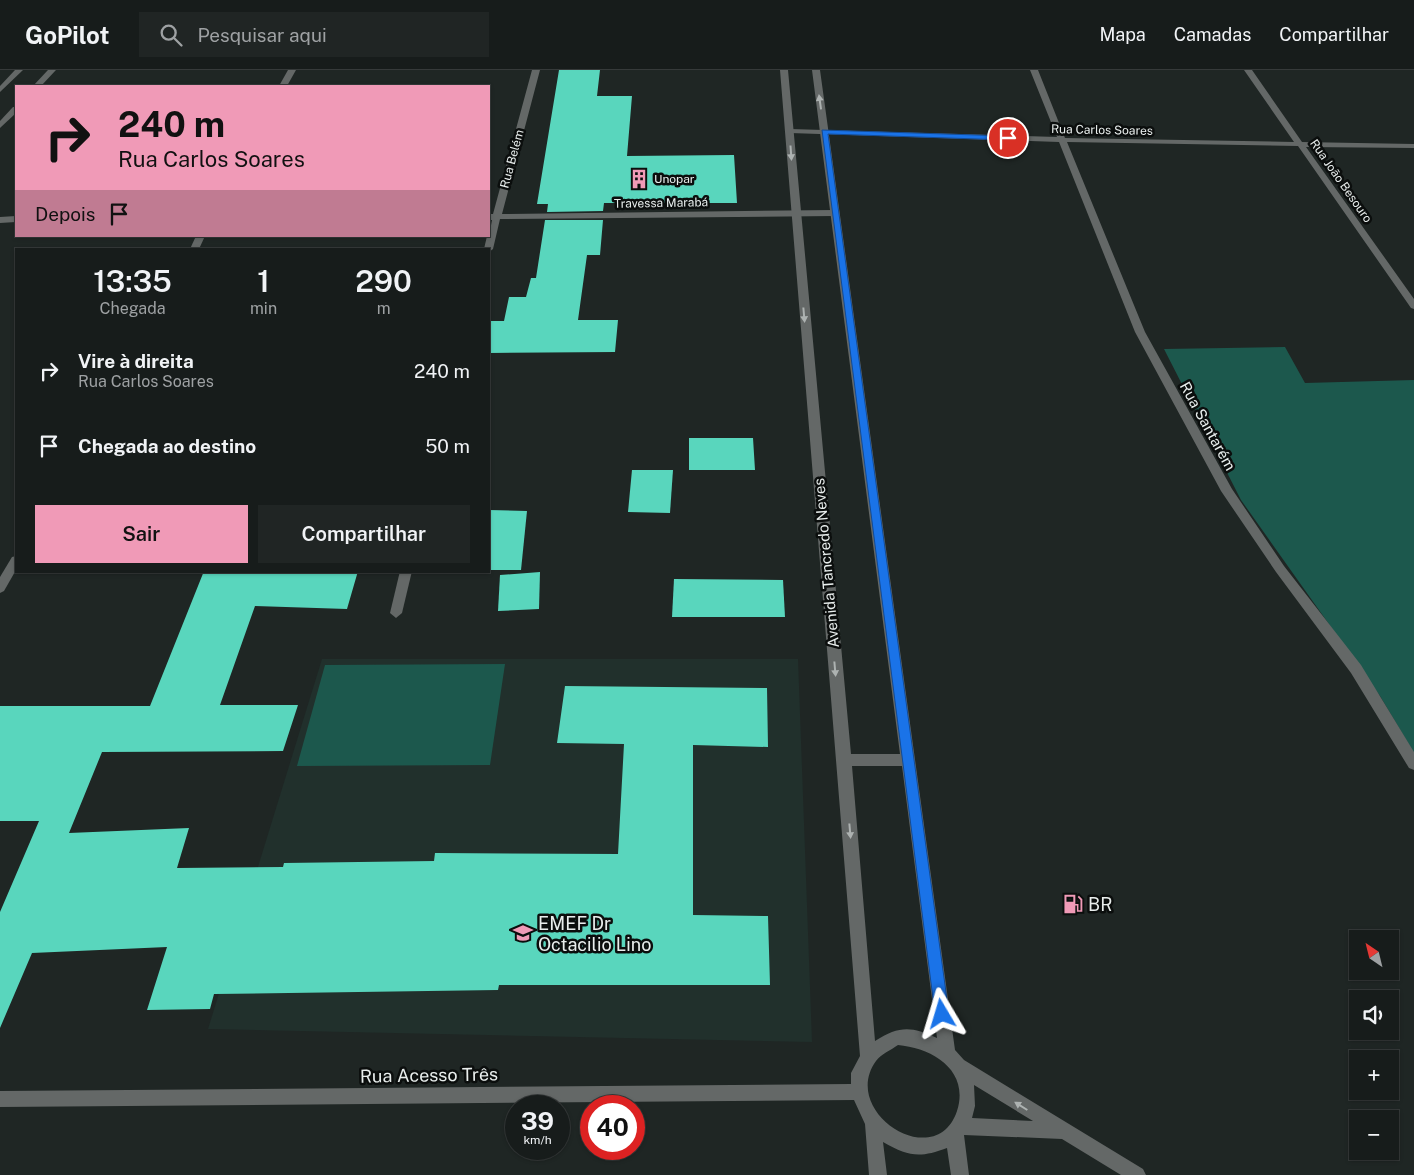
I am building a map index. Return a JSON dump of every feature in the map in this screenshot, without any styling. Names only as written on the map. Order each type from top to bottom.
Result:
[{"type":"street","points":[[0,90],[19,70]]},
{"type":"street","points":[[38,85],[52,70]]},
{"type":"street","points":[[284,85],[292,70]]},
{"type":"street","name":"Rua Belém","points":[[490,236],[493,217],[536,70]]},
{"type":"street","name":"Avenida Tancredo Neves","points":[[784,70],[790,131],[794,214],[844,760],[868,1055]]},
{"type":"street","points":[[816,70],[947,1052]]},
{"type":"street","name":"Rua Santarém","points":[[1034,70],[1140,332],[1227,491],[1280,569],[1356,669],[1414,764]]},
{"type":"street","name":"Rua João Besouro","points":[[1248,70],[1414,306]]},
{"type":"street","points":[[0,126],[15,110]]},
{"type":"street","name":"Rua Carlos Soares","points":[[790,131],[1062,140],[1414,146]]},
{"type":"street","name":"Travessa Marabá","points":[[493,217],[834,213]]},
{"type":"street","points":[[0,220],[15,219]]},
{"type":"street","points":[[0,588],[15,562]]},
{"type":"street","points":[[396,613],[406,573]]},
{"type":"street","points":[[844,760],[909,760]]},
{"type":"street","points":[[960,1067],[968,1097],[966,1112],[957,1130],[940,1144],[923,1149],[904,1146],[887,1138],[873,1125],[863,1109],[858,1092],[862,1067],[868,1055],[880,1044],[896,1037],[914,1036],[932,1042],[947,1052],[960,1067],[1062,1132],[1137,1175]]},
{"type":"street","name":"Rua Acesso Três","points":[[0,1099],[858,1092]]},
{"type":"street","points":[[873,1125],[878,1175]]},
{"type":"street","points":[[957,1130],[1062,1132]]},
{"type":"street","points":[[957,1130],[960,1175]]},
{"type":"shaded area","name":"EMEF Dr Octacilio Lino","points":[[322,659],[798,659],[812,1042],[208,1029]]},
{"type":"green space","points":[[1285,347],[1305,383],[1414,380],[1414,753],[1380,696],[1241,500],[1164,349]]},
{"type":"green space","points":[[505,664],[490,765],[297,766],[325,665]]},
{"type":"building","points":[[559,70],[600,70],[597,96],[632,96],[627,156],[734,155],[737,203],[604,203],[603,211],[547,212],[548,204],[537,204]]},
{"type":"building","points":[[545,220],[603,220],[600,255],[587,255],[578,320],[618,320],[615,352],[490,353],[490,321],[504,321],[509,297],[526,297],[531,278],[536,278]]},
{"type":"building","points":[[689,438],[753,438],[755,470],[689,470]]},
{"type":"building","points":[[632,470],[673,470],[670,513],[628,512]]},
{"type":"building","points":[[490,510],[527,511],[521,570],[490,570]]},
{"type":"building","points":[[540,572],[539,609],[498,611],[500,575]]},
{"type":"building","points":[[203,573],[357,573],[347,609],[255,606],[220,705],[298,705],[283,751],[102,752],[69,833],[189,828],[177,868],[283,867],[284,863],[434,861],[435,853],[618,854],[624,744],[557,743],[565,686],[767,688],[768,747],[693,745],[693,915],[768,916],[770,985],[499,985],[498,990],[214,994],[210,1009],[147,1010],[167,947],[32,953],[0,1028],[0,912],[39,821],[0,821],[0,706],[150,706]]},
{"type":"building","points":[[674,579],[783,580],[785,617],[672,617]]},
{"type":"place","name":"Unopar","points":[[639,179]]},
{"type":"place","name":"BR","points":[[1073,904]]},
{"type":"place","name":"EMEF Dr Octacilio Lino","points":[[523,933]]},
{"type":"route","points":[[942,1014],[916,808],[824,131],[1008,138]]}]
